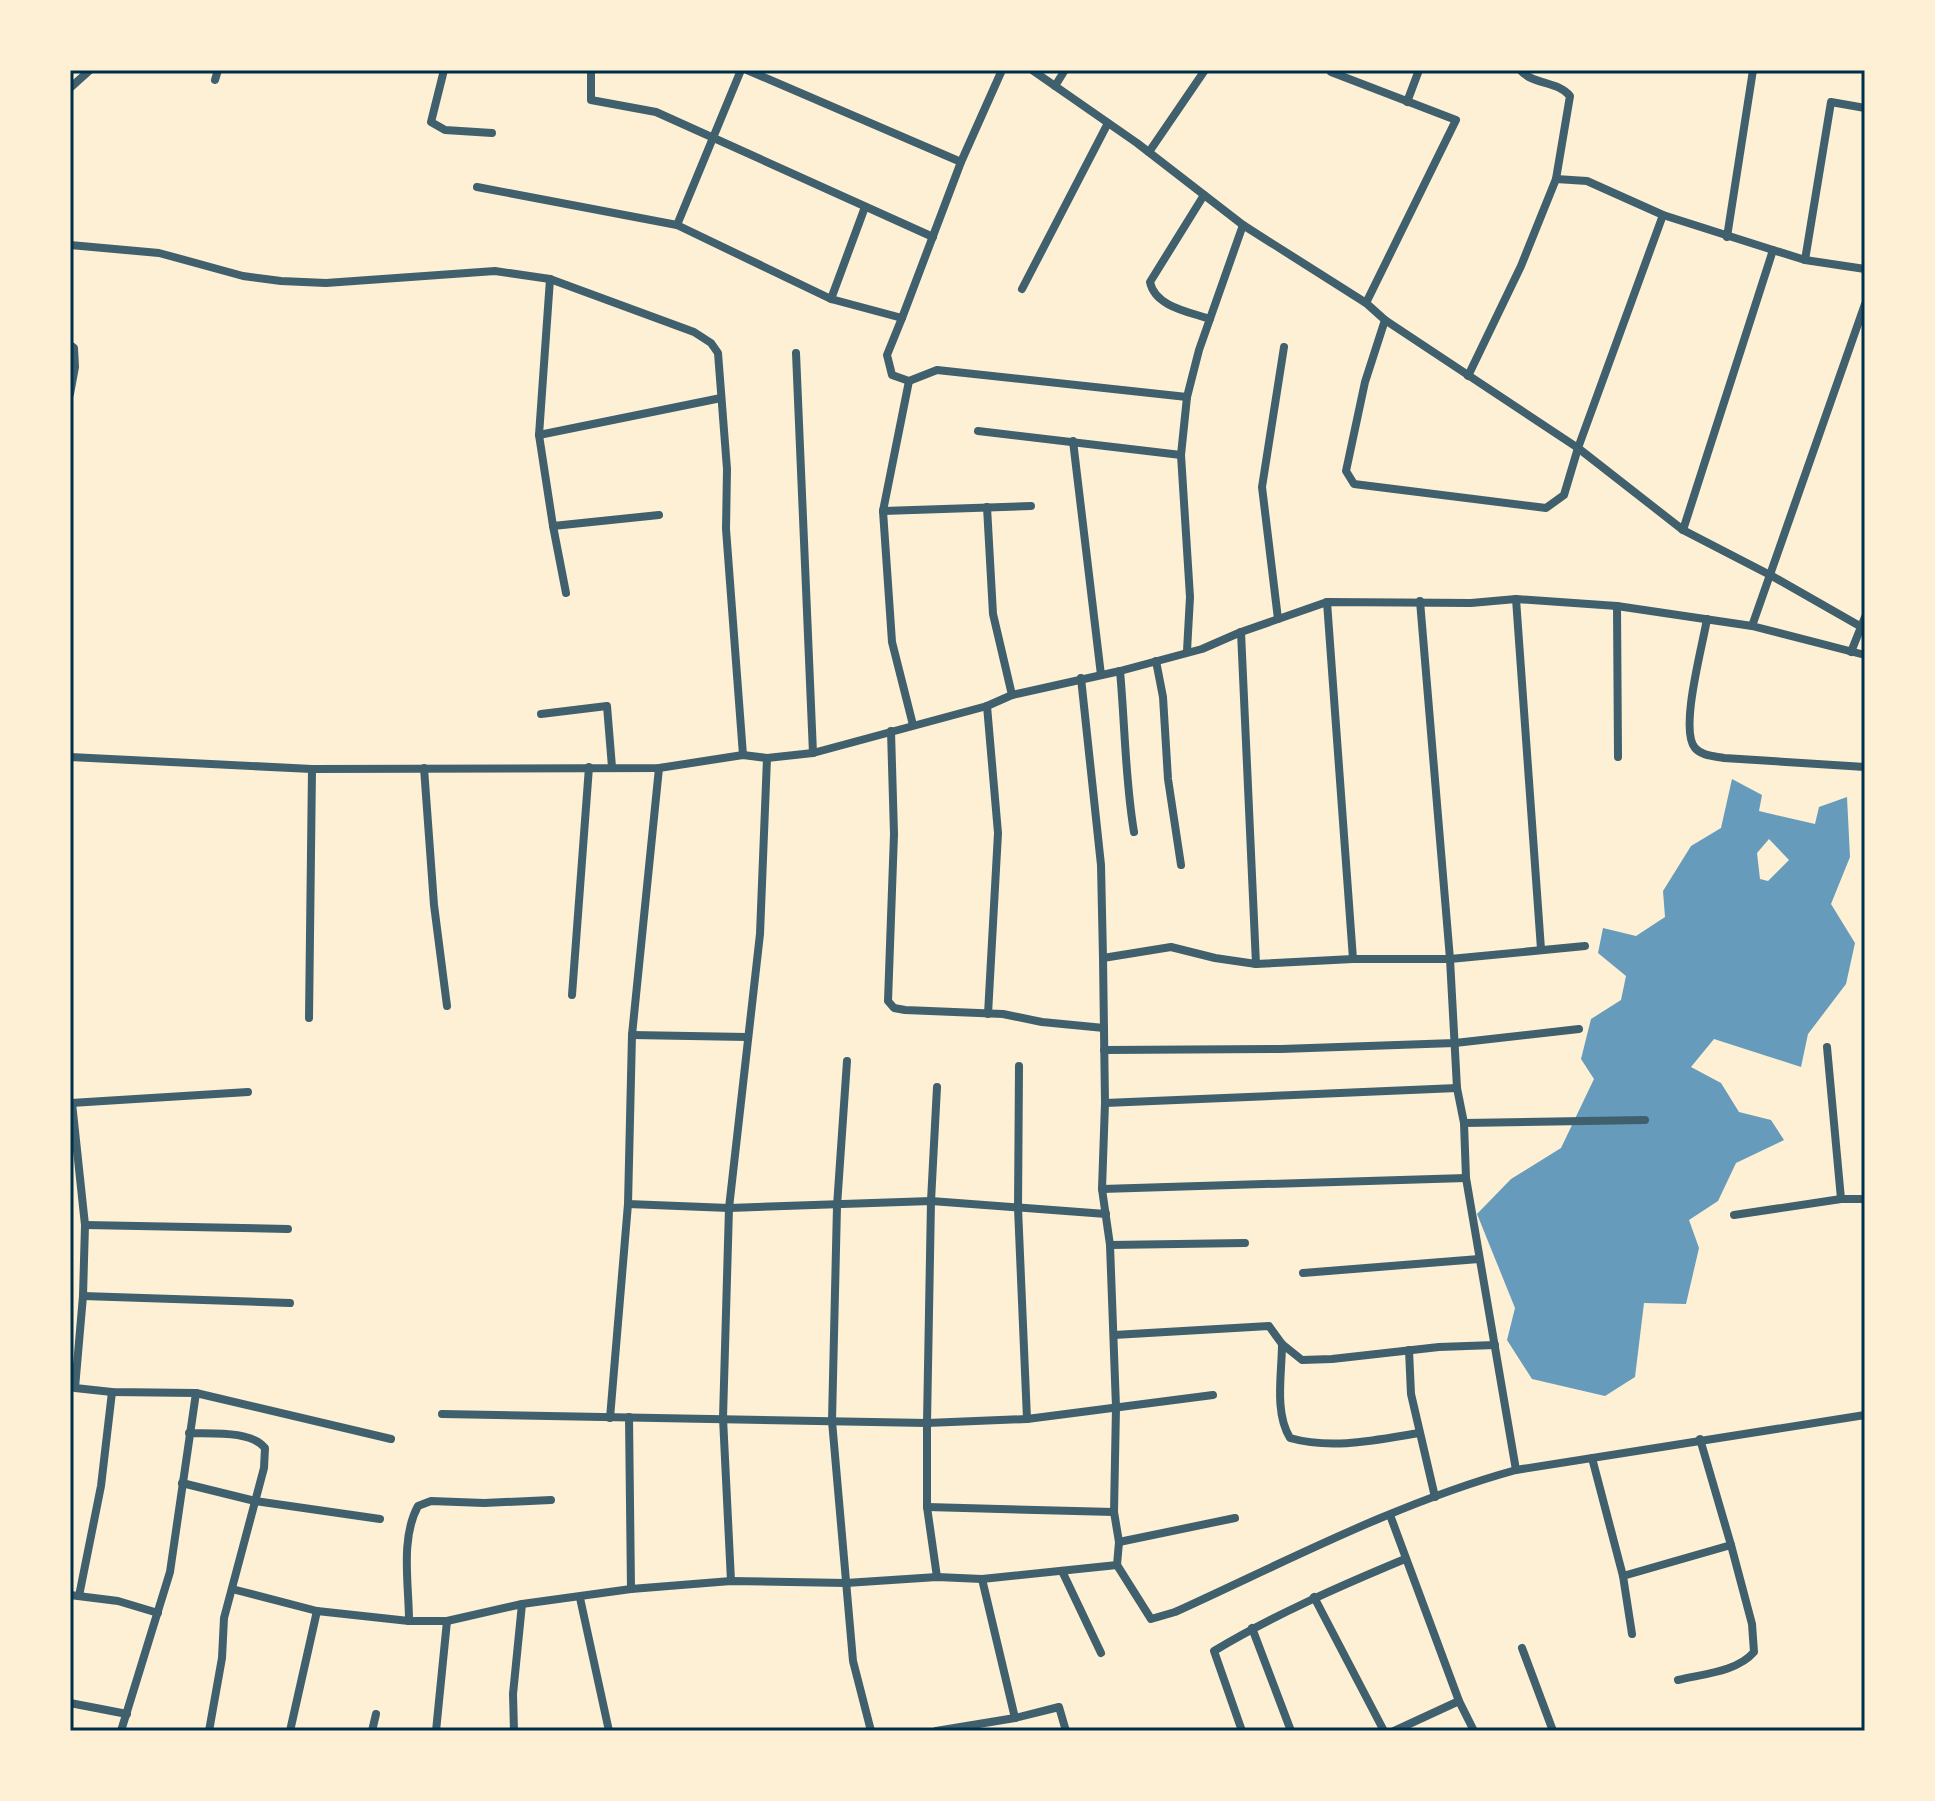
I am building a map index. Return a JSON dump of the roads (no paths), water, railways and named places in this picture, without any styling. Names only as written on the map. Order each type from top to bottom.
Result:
[{"type":"street","points":[[70,88],[90,70]]},
{"type":"street","points":[[215,80],[218,70]]},
{"type":"street","points":[[444,70],[431,122],[445,130],[492,133]]},
{"type":"street","points":[[591,70],[591,100],[656,112],[933,237]]},
{"type":"street","points":[[677,225],[741,70]]},
{"type":"street","points":[[747,70],[961,162]]},
{"type":"street","points":[[1002,70],[961,162],[887,355],[892,375],[909,381],[937,370],[1187,397]]},
{"type":"street","points":[[1032,70],[1149,152],[1243,225],[1366,303],[1385,320],[1578,448],[1683,530],[1864,624],[1851,652]]},
{"type":"street","points":[[1055,86],[1065,70]]},
{"type":"street","points":[[1149,152],[1205,70]]},
{"type":"street","points":[[1332,70],[1456,120],[1366,303]]},
{"type":"street","points":[[1407,102],[1419,70]]},
{"type":"street","points":[[1468,376],[1521,266],[1556,179],[1570,96],[1565,90],[1528,78],[1520,70]]},
{"type":"street","points":[[1727,237],[1753,70]]},
{"type":"street","points":[[1805,260],[1831,102],[1865,108]]},
{"type":"street","points":[[1022,289],[1108,123]]},
{"type":"street","points":[[1556,179],[1587,181],[1663,215],[1805,260],[1865,269]]},
{"type":"street","points":[[477,187],[677,225],[831,299],[902,318]]},
{"type":"street","points":[[1204,195],[1150,282],[1152,292],[1162,301],[1210,319]]},
{"type":"street","points":[[831,299],[865,207]]},
{"type":"street","points":[[1385,320],[1365,382],[1346,471],[1354,484],[1546,508],[1564,495],[1578,448],[1663,215]]},
{"type":"street","points":[[1187,651],[1190,597],[1181,455],[1187,397],[1243,225]]},
{"type":"street","points":[[70,245],[159,253],[243,276],[281,281],[341,282],[495,271],[550,279],[702,337],[718,353],[727,469],[726,529],[743,755]]},
{"type":"street","points":[[1683,530],[1773,250]]},
{"type":"street","points":[[550,279],[539,435],[566,593]]},
{"type":"street","points":[[1752,626],[1865,304]]},
{"type":"street","points":[[70,345],[74,348],[75,367],[70,394]]},
{"type":"street","points":[[1278,619],[1262,487],[1284,347]]},
{"type":"street","points":[[796,353],[813,753]]},
{"type":"street","points":[[909,381],[883,511],[892,642],[913,725]]},
{"type":"street","points":[[539,435],[721,398]]},
{"type":"street","points":[[978,431],[1181,455]]},
{"type":"street","points":[[1073,441],[1101,675]]},
{"type":"street","points":[[883,511],[1031,506]]},
{"type":"street","points":[[987,507],[993,614],[1012,695]]},
{"type":"street","points":[[553,526],[659,515]]},
{"type":"street","points":[[1516,599],[1541,949]]},
{"type":"street","points":[[70,757],[312,769],[659,768],[743,755],[767,758],[813,753],[987,706],[1012,695],[1202,649],[1327,602],[1471,603],[1516,599],[1617,606],[1752,626],[1865,655]]},
{"type":"street","points":[[1420,601],[1466,1178],[1516,1470]]},
{"type":"street","points":[[1327,602],[1353,959]]},
{"type":"street","points":[[1617,606],[1618,757]]},
{"type":"street","points":[[1707,619],[1691,710],[1689,735],[1693,746],[1702,753],[1724,758],[1865,767]]},
{"type":"street","points":[[1241,632],[1256,964]]},
{"type":"street","points":[[1156,661],[1163,697],[1168,779],[1181,865]]},
{"type":"street","points":[[1120,671],[1127,747],[1126,785],[1134,832]]},
{"type":"street","points":[[1081,678],[1101,865],[1105,1103],[1102,1189],[1110,1245],[1114,1335],[1117,1565],[1151,1619],[1175,1612],[1390,1515],[1476,1481],[1516,1470],[1865,1415]]},
{"type":"street","points":[[541,714],[607,706],[612,767]]},
{"type":"street","points":[[987,706],[998,833],[988,1014]]},
{"type":"street","points":[[891,731],[894,834],[888,1001],[894,1008],[905,1010],[988,1014],[1104,1028]]},
{"type":"street","points":[[731,1581],[723,1418],[729,1208],[760,934],[767,758]]},
{"type":"street","points":[[572,995],[589,767]]},
{"type":"street","points":[[424,768],[434,905],[447,1006]]},
{"type":"street","points":[[610,1418],[628,1204],[632,1035],[659,768]]},
{"type":"street","points":[[309,1018],[312,769]]},
{"type":"street","points":[[1103,958],[1171,947],[1256,964],[1353,959],[1450,959],[1585,946]]},
{"type":"street","points":[[1104,1050],[1281,1049],[1455,1043],[1579,1029]]},
{"type":"street","points":[[632,1035],[747,1037]]},
{"type":"street","points":[[1827,1047],[1841,1199]]},
{"type":"street","points":[[847,1061],[837,1206],[832,1421],[853,1661],[871,1731]]},
{"type":"street","points":[[1019,1066],[1018,1208],[1027,1419]]},
{"type":"street","points":[[937,1087],[931,1201],[927,1423],[927,1507],[937,1577]]},
{"type":"street","points":[[1105,1103],[1457,1088]]},
{"type":"street","points":[[248,1092],[71,1103],[85,1225],[83,1296],[72,1388],[196,1393],[391,1439]]},
{"type":"street","points":[[1464,1123],[1645,1120]]},
{"type":"street","points":[[1102,1189],[1466,1178]]},
{"type":"street","points":[[1734,1215],[1841,1199],[1865,1199]]},
{"type":"street","points":[[628,1204],[729,1208],[931,1201],[1106,1214]]},
{"type":"street","points":[[85,1225],[288,1229]]},
{"type":"street","points":[[1110,1245],[1245,1243]]},
{"type":"street","points":[[1303,1273],[1479,1259]]},
{"type":"street","points":[[83,1296],[290,1303]]},
{"type":"street","points":[[1114,1335],[1269,1326],[1282,1344],[1302,1360],[1495,1345]]},
{"type":"street","points":[[1282,1344],[1281,1405],[1283,1427],[1290,1438],[1352,1444],[1419,1433]]},
{"type":"street","points":[[1409,1350],[1411,1394],[1435,1497]]},
{"type":"street","points":[[112,1392],[101,1486],[75,1595],[118,1601],[158,1613]]},
{"type":"street","points":[[121,1731],[170,1572],[196,1393]]},
{"type":"street","points":[[442,1414],[927,1423],[1027,1419],[1213,1395]]},
{"type":"street","points":[[629,1417],[631,1589]]},
{"type":"street","points":[[189,1433],[238,1436],[260,1442],[265,1448],[264,1468],[224,1618],[222,1658],[209,1731]]},
{"type":"street","points":[[1678,1680],[1734,1666],[1747,1660],[1754,1652],[1752,1624],[1700,1439]]},
{"type":"street","points":[[1592,1458],[1623,1576],[1632,1634]]},
{"type":"street","points":[[182,1483],[255,1501],[380,1519]]},
{"type":"street","points":[[409,1621],[408,1534],[418,1506],[431,1501],[484,1503],[551,1500]]},
{"type":"street","points":[[927,1507],[1114,1512]]},
{"type":"street","points":[[1390,1515],[1459,1701],[1474,1731]]},
{"type":"street","points":[[1119,1542],[1235,1518]]},
{"type":"street","points":[[1623,1576],[1731,1545]]},
{"type":"street","points":[[1242,1731],[1214,1651],[1314,1597],[1405,1559]]},
{"type":"street","points":[[232,1589],[317,1611],[409,1621],[447,1621],[522,1604],[631,1589],[731,1581],[846,1583],[937,1577],[982,1579],[1117,1565]]},
{"type":"street","points":[[1062,1571],[1101,1653]]},
{"type":"street","points":[[982,1579],[1015,1718]]},
{"type":"street","points":[[1314,1597],[1384,1731]]},
{"type":"street","points":[[580,1598],[609,1731]]},
{"type":"street","points":[[514,1731],[513,1694],[522,1604]]},
{"type":"street","points":[[290,1731],[317,1611]]},
{"type":"street","points":[[436,1731],[447,1621]]},
{"type":"street","points":[[1252,1628],[1291,1731]]},
{"type":"street","points":[[1522,1648],[1553,1731]]},
{"type":"street","points":[[1394,1731],[1459,1701]]},
{"type":"street","points":[[70,1703],[127,1714]]},
{"type":"street","points":[[936,1731],[1059,1707],[1066,1731]]},
{"type":"street","points":[[372,1731],[376,1714]]},
{"type":"water","points":[[1732,779],[1762,795],[1759,811],[1815,824],[1819,807],[1847,797],[1850,857],[1831,904],[1855,943],[1846,984],[1808,1034],[1801,1067],[1714,1039],[1691,1067],[1721,1083],[1739,1112],[1771,1120],[1784,1140],[1736,1163],[1718,1201],[1689,1220],[1699,1248],[1686,1304],[1644,1303],[1635,1377],[1605,1396],[1532,1379],[1507,1340],[1515,1308],[1477,1214],[1511,1179],[1561,1148],[1594,1079],[1581,1059],[1591,1019],[1621,1000],[1626,976],[1598,953],[1603,928],[1636,936],[1665,917],[1663,891],[1691,846],[1721,828]],"holes":[[[1769,839],[1789,860],[1768,881],[1760,879],[1757,853]]]}]
